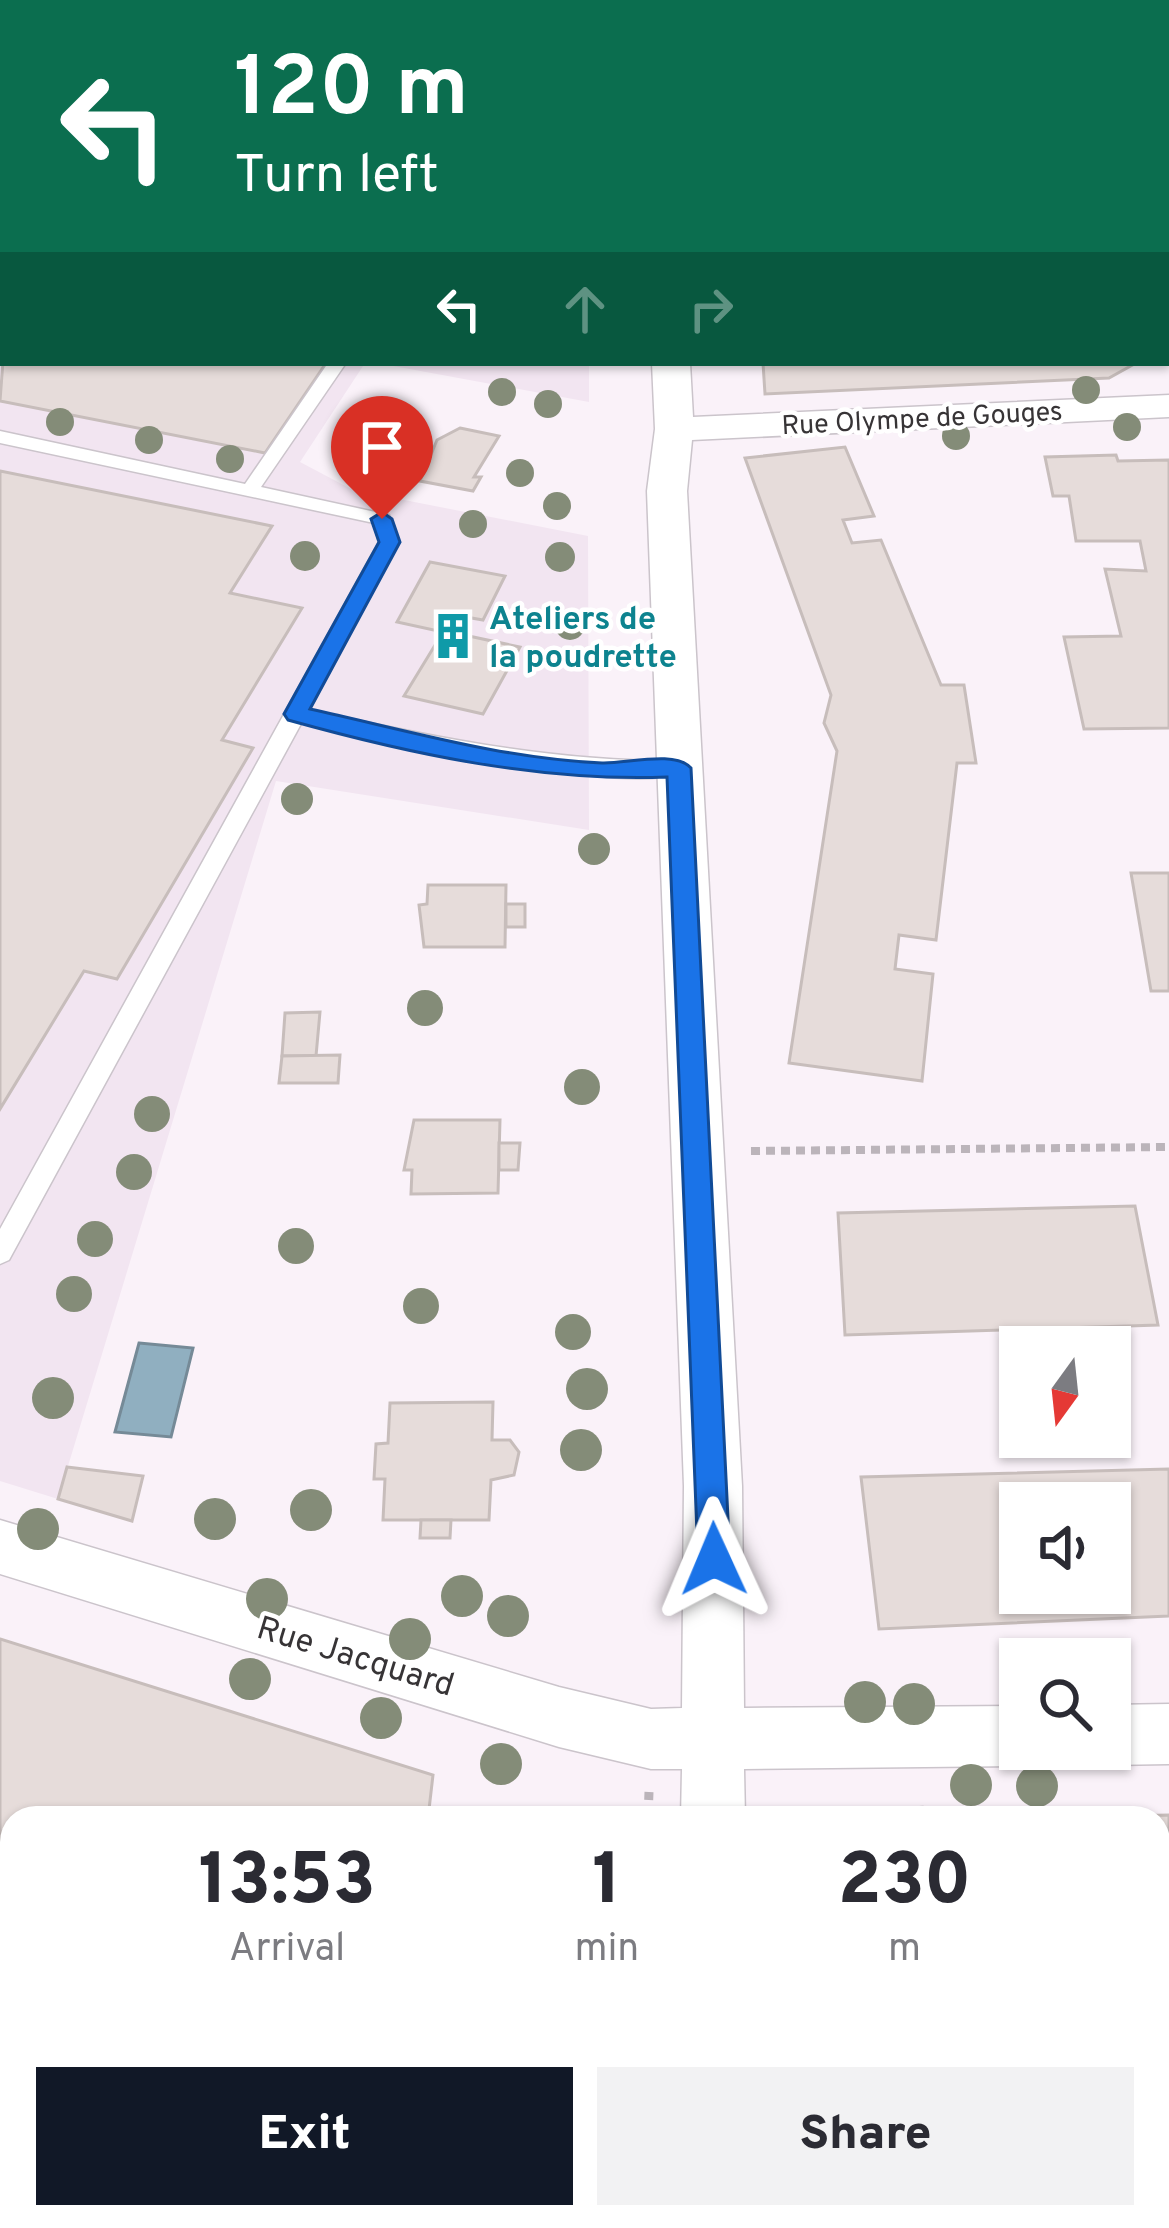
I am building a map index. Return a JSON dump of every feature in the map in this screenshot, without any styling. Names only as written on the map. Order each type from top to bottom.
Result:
[{"type":"street","points":[[670,366],[674,429],[667,491],[713,1486],[714,1806]]},
{"type":"street","name":"Rue Olympe de Gouges","points":[[674,429],[1169,406]]},
{"type":"street","name":"Rue Jacquard","points":[[0,1547],[559,1717],[651,1739],[999,1736]]},
{"type":"street","points":[[1131,1735],[1169,1734]]},
{"type":"lane","points":[[251,489],[335,366]]},
{"type":"lane","points":[[0,437],[365,512],[382,519],[389,542],[0,1253]]},
{"type":"lane","points":[[296,714],[522,763],[604,771],[679,768]]},
{"type":"path","points":[[698,1152],[1169,1147]]},
{"type":"shaded area","points":[[0,366],[363,366],[300,462],[353,490],[588,536],[589,830],[276,781],[58,1499],[0,1481]]},
{"type":"shaded area","points":[[393,366],[589,366],[589,402]]},
{"type":"water","points":[[139,1343],[193,1348],[171,1437],[115,1432]]},
{"type":"building","points":[[3,366],[324,366],[265,453],[0,401]]},
{"type":"building","points":[[763,366],[1131,366],[1109,378],[765,394]]},
{"type":"building","points":[[460,428],[499,436],[474,477],[481,477],[473,491],[420,481],[437,440]]},
{"type":"building","points":[[845,447],[874,516],[843,520],[852,543],[881,540],[941,685],[964,685],[976,763],[957,763],[936,940],[899,935],[895,969],[933,974],[922,1081],[789,1063],[837,751],[824,723],[831,695],[745,458]]},
{"type":"building","points":[[1116,455],[1118,461],[1169,460],[1169,728],[1084,729],[1064,637],[1121,636],[1105,569],[1146,571],[1140,541],[1076,541],[1069,496],[1053,496],[1045,457]]},
{"type":"building","points":[[0,471],[272,526],[230,593],[302,608],[222,740],[253,748],[117,979],[84,971],[0,1109]]},
{"type":"building","name":"Ateliers de la poudrette","points":[[430,562],[505,576],[483,620],[460,616],[450,632],[520,647],[483,714],[404,696],[443,632],[397,622]]},
{"type":"building","points":[[1131,873],[1169,873],[1169,991],[1151,991]]},
{"type":"building","points":[[428,885],[506,885],[505,947],[424,947],[419,905],[427,904]]},
{"type":"building","points":[[506,904],[525,904],[525,927],[506,927]]},
{"type":"building","points":[[320,1012],[316,1056],[282,1056],[285,1013]]},
{"type":"building","points":[[340,1055],[338,1083],[279,1083],[282,1056]]},
{"type":"building","points":[[414,1120],[500,1120],[498,1193],[411,1194],[412,1170],[404,1170]]},
{"type":"building","points":[[499,1143],[520,1143],[518,1170],[499,1170]]},
{"type":"building","points":[[1135,1206],[1158,1325],[999,1326],[999,1330],[845,1335],[838,1213]]},
{"type":"building","points":[[493,1402],[492,1440],[510,1440],[519,1452],[514,1475],[491,1480],[489,1520],[383,1520],[385,1479],[374,1479],[376,1444],[388,1443],[390,1403]]},
{"type":"building","points":[[67,1467],[143,1476],[132,1521],[58,1499]]},
{"type":"building","points":[[1169,1469],[1169,1616],[879,1629],[861,1477]]},
{"type":"building","points":[[421,1520],[451,1520],[450,1538],[420,1538]]},
{"type":"building","points":[[0,1639],[433,1775],[429,1806],[0,1806]]},
{"type":"place","name":"Ateliers de la poudrette","points":[[453,636]]},
{"type":"route","points":[[382,519],[389,542],[296,714],[522,763],[604,771],[679,768],[714,1559]]}]
